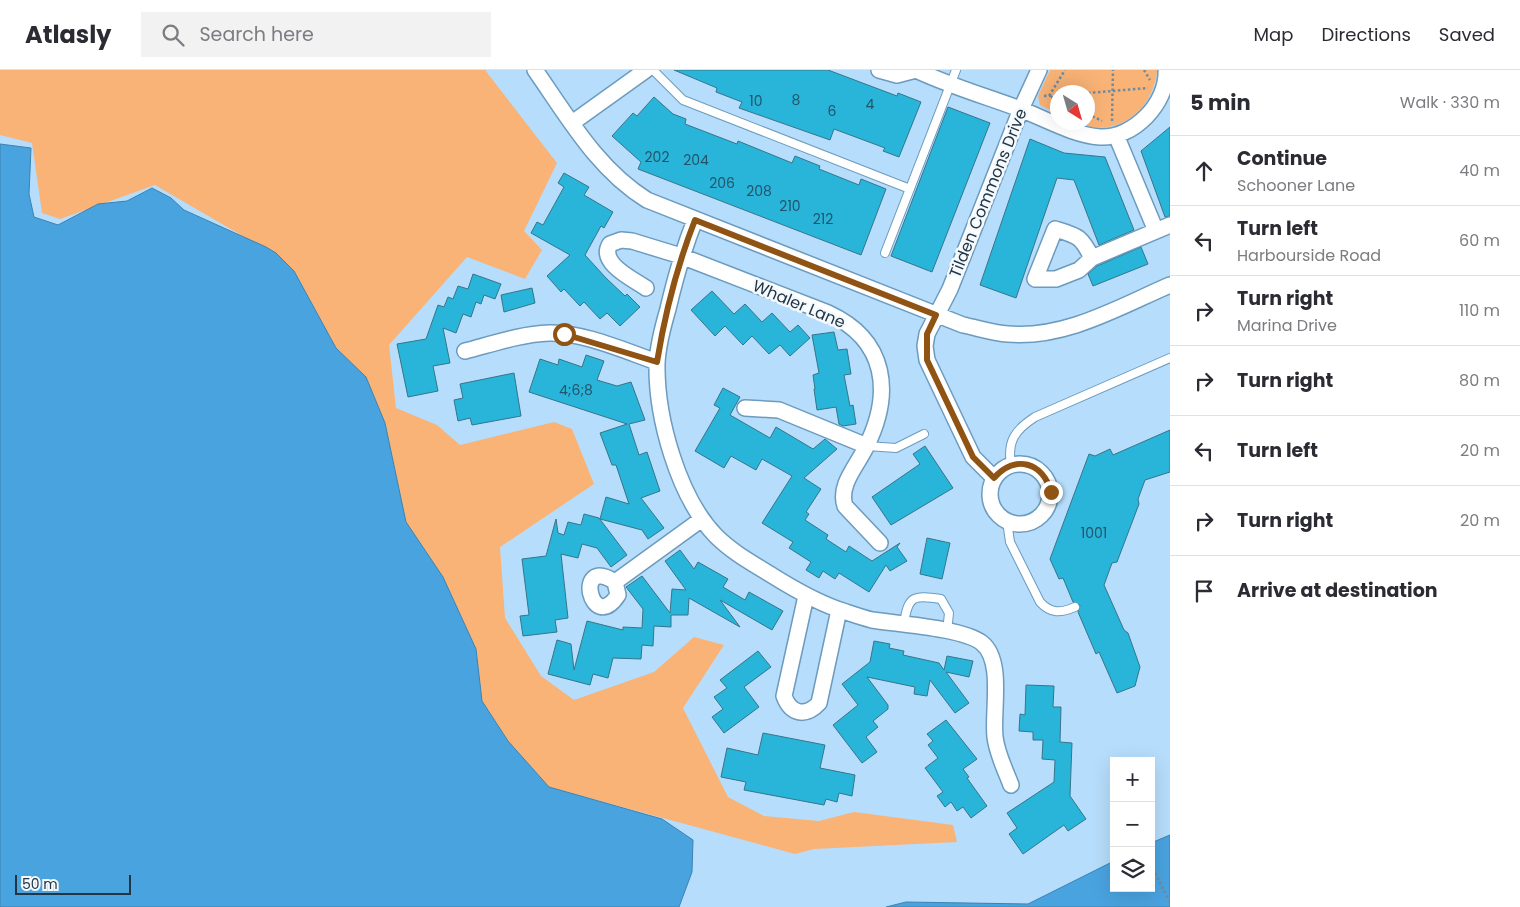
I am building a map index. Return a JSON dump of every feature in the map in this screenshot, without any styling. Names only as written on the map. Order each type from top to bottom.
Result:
[{"type":"street","points":[[535,70],[591,150],[627,188],[647,200],[963,325],[1008,334],[1056,331],[1076,325],[1170,285]]},
{"type":"street","points":[[572,123],[646,70]]},
{"type":"street","points":[[879,70],[898,75],[916,70],[950,85],[1020,109],[1085,135],[1102,137],[1144,118],[1155,106],[1163,90],[1166,70]]},
{"type":"street","name":"Tilden Commons Drive","points":[[994,478],[973,457],[927,360],[927,334],[950,289],[1020,109],[1039,70]]},
{"type":"street","points":[[1092,258],[1163,228],[1114,130]]},
{"type":"street","points":[[695,220],[681,256],[657,362],[667,433],[685,486],[702,519],[733,552],[806,596],[839,610],[870,620],[904,624],[971,637],[982,644],[991,654],[994,668],[995,736],[999,754],[1011,784]]},
{"type":"street","name":"Whaler Lane","points":[[646,288],[611,263],[607,253],[610,244],[621,240],[632,241],[681,256],[842,319],[862,335],[875,355],[882,377],[881,405],[867,446],[845,484],[843,499],[845,506],[880,543]]},
{"type":"street","points":[[465,351],[529,335],[564,334],[657,362]]},
{"type":"street","points":[[745,408],[779,410],[867,446]]},
{"type":"street","points":[[1026,464],[1039,470],[1048,480],[1051,492],[1049,504],[1043,513],[1030,522],[1018,524],[1007,521],[996,512],[990,500],[990,489],[994,478],[1001,470],[1011,465],[1026,464]]},
{"type":"street","points":[[615,582],[702,519]]},
{"type":"street","points":[[806,596],[784,696],[787,705],[794,711],[804,714],[812,710],[819,703],[839,610]]},
{"type":"lane","points":[[653,70],[683,100],[910,189]]},
{"type":"lane","points":[[885,253],[956,70]]},
{"type":"lane","points":[[1011,465],[1010,442],[1015,433],[1034,417],[1170,358]]},
{"type":"lane","points":[[867,446],[896,448],[924,434]]},
{"type":"lane","points":[[1007,521],[1010,542],[1040,602],[1047,609],[1055,612],[1064,611],[1075,606]]},
{"type":"lane","points":[[904,624],[907,606],[913,599],[920,596],[941,599],[949,613],[947,632]]},
{"type":"path","points":[[1038,96],[1049,96],[1065,70]]},
{"type":"path","points":[[1113,70],[1114,130]]},
{"type":"path","points":[[1095,92],[1163,90]]},
{"type":"path","points":[[1095,118],[1104,122]]},
{"type":"path","points":[[1155,872],[1170,903]]},
{"type":"shaded area","points":[[0,70],[485,70],[557,163],[524,231],[542,250],[525,279],[467,257],[389,345],[396,408],[437,425],[460,445],[554,422],[572,429],[594,484],[500,547],[505,618],[541,676],[574,700],[654,672],[694,637],[724,645],[683,708],[728,797],[764,816],[819,821],[854,812],[953,825],[957,842],[814,849],[795,854],[549,787],[508,741],[482,701],[476,649],[443,577],[406,522],[385,423],[349,362],[336,348],[294,271],[282,259],[155,185],[60,219],[42,213],[32,143],[0,135]]},
{"type":"shaded area","points":[[1050,70],[1157,70],[1154,86],[1140,110],[1118,124],[1105,127],[1095,127],[1095,85],[1050,85],[1050,110],[1040,105],[1038,96]]},
{"type":"water","points":[[0,144],[31,148],[29,194],[34,217],[58,225],[98,204],[127,201],[152,188],[171,198],[184,210],[266,247],[276,253],[294,271],[336,348],[366,377],[385,423],[406,522],[443,577],[476,649],[482,701],[508,741],[549,787],[662,819],[693,840],[692,872],[679,907],[0,907]]},
{"type":"water","points":[[1170,835],[1170,907],[886,907],[906,902],[1028,904],[1110,863],[1110,892],[1155,892],[1155,841]]},
{"type":"building","points":[[674,70],[828,70],[897,96],[898,93],[921,102],[899,157],[883,151],[885,148],[834,129],[830,140],[739,108],[742,102],[716,92],[717,88]]},
{"type":"building","points":[[654,97],[673,114],[686,119],[685,124],[737,144],[738,141],[792,163],[795,156],[820,166],[819,169],[859,185],[861,179],[886,189],[861,255],[638,169],[641,162],[612,136],[633,113],[637,116]]},
{"type":"building","points":[[948,107],[990,123],[932,272],[891,256]]},
{"type":"building","points":[[1170,127],[1170,216],[1165,217],[1141,151]]},
{"type":"building","points":[[1030,139],[1064,153],[1105,157],[1134,230],[1099,245],[1074,180],[1057,178],[1016,298],[980,285]]},
{"type":"building","points":[[564,173],[589,187],[584,195],[613,212],[604,228],[601,226],[585,255],[625,296],[627,294],[640,307],[620,326],[607,313],[600,319],[584,302],[580,306],[564,289],[561,292],[547,276],[570,255],[531,233],[537,222],[543,225],[564,187],[558,183]]},
{"type":"building","points":[[1141,247],[1148,264],[1093,286],[1088,274],[1097,266]]},
{"type":"building","points":[[473,274],[501,284],[495,299],[484,295],[481,304],[476,302],[471,317],[463,314],[456,333],[443,328],[450,363],[433,366],[438,391],[408,397],[397,344],[426,339],[438,305],[444,307],[448,297],[453,299],[458,286],[468,289]]},
{"type":"building","points":[[532,288],[535,303],[504,312],[501,295]]},
{"type":"building","points":[[712,291],[734,314],[745,304],[762,322],[772,313],[790,332],[798,325],[810,338],[790,356],[780,345],[769,354],[752,336],[743,345],[725,326],[715,336],[691,310]]},
{"type":"building","points":[[834,332],[838,350],[847,349],[851,374],[844,375],[850,406],[853,405],[856,424],[843,426],[839,424],[836,407],[817,410],[813,375],[819,373],[812,335]]},
{"type":"building","points":[[586,355],[604,361],[597,380],[617,386],[631,382],[645,420],[629,424],[639,455],[647,452],[660,491],[641,498],[664,528],[648,539],[642,530],[600,519],[606,497],[629,504],[616,465],[612,465],[600,433],[627,424],[529,392],[540,359],[558,365],[559,359],[582,367]]},
{"type":"building","points":[[514,373],[521,416],[472,425],[470,418],[458,421],[454,400],[463,398],[460,384]]},
{"type":"building","points":[[723,388],[740,397],[730,415],[770,438],[776,427],[813,449],[825,439],[837,449],[804,478],[821,489],[806,512],[809,514],[805,520],[828,535],[826,539],[846,552],[849,546],[872,561],[900,543],[897,547],[907,561],[890,571],[886,565],[869,592],[839,573],[835,579],[823,571],[819,578],[806,570],[811,562],[789,548],[793,542],[762,523],[792,476],[762,459],[756,470],[731,456],[724,468],[695,451],[720,408],[714,405]]},
{"type":"building","points":[[1170,430],[1170,472],[1145,480],[1138,499],[1139,504],[1117,562],[1112,563],[1104,585],[1124,630],[1128,633],[1140,667],[1135,686],[1117,693],[1099,652],[1096,654],[1078,612],[1080,605],[1073,602],[1063,578],[1059,579],[1050,559],[1089,454],[1095,456],[1110,449],[1113,455]]},
{"type":"building","points":[[925,446],[953,488],[891,525],[872,497],[920,464],[913,454]]},
{"type":"building","points":[[584,514],[599,518],[627,555],[611,567],[597,548],[582,544],[578,558],[561,554],[568,618],[555,620],[557,632],[523,636],[520,616],[529,615],[522,559],[546,556],[556,519],[558,533],[564,535],[568,522],[581,525]]},
{"type":"building","points":[[927,538],[950,543],[942,579],[920,574]]},
{"type":"building","points":[[680,550],[694,569],[698,562],[728,579],[723,587],[745,600],[749,592],[783,611],[772,630],[720,600],[740,627],[689,598],[688,615],[671,615],[671,627],[654,626],[653,646],[642,645],[641,659],[613,658],[608,678],[593,674],[590,685],[548,674],[557,640],[571,644],[574,670],[587,621],[623,630],[623,627],[642,628],[643,609],[626,587],[642,576],[670,613],[672,589],[686,590],[665,561]]},
{"type":"building","points":[[874,641],[890,644],[889,648],[904,651],[903,655],[939,663],[944,670],[947,656],[973,661],[969,677],[946,672],[969,703],[955,713],[930,680],[927,696],[914,694],[915,687],[867,677],[888,705],[888,709],[873,721],[878,727],[866,737],[877,752],[862,763],[833,725],[858,705],[842,684],[870,662]]},
{"type":"building","points":[[758,651],[771,667],[744,687],[759,707],[724,733],[712,717],[723,709],[714,697],[727,688],[720,680]]},
{"type":"building","points":[[1026,685],[1054,686],[1053,707],[1061,707],[1060,742],[1072,743],[1070,796],[1086,819],[1068,831],[1064,825],[1023,854],[1009,834],[1017,828],[1007,813],[1054,782],[1055,760],[1042,759],[1043,740],[1033,740],[1033,732],[1019,731],[1020,714],[1025,715]]},
{"type":"building","points":[[946,720],[977,759],[963,769],[969,777],[967,778],[987,806],[971,818],[963,807],[957,811],[951,802],[945,807],[937,796],[943,792],[925,768],[938,758],[928,745],[933,741],[927,734]]},
{"type":"building","points":[[763,733],[825,745],[820,768],[855,775],[852,796],[839,793],[837,802],[826,799],[824,805],[744,790],[746,782],[721,777],[727,748],[758,755]]},
{"type":"route","points":[[564,334],[657,362],[681,256],[695,220],[936,315],[927,334],[927,360],[973,457],[994,478],[1001,470],[1011,465],[1026,464],[1039,470],[1048,480],[1051,492]]}]
